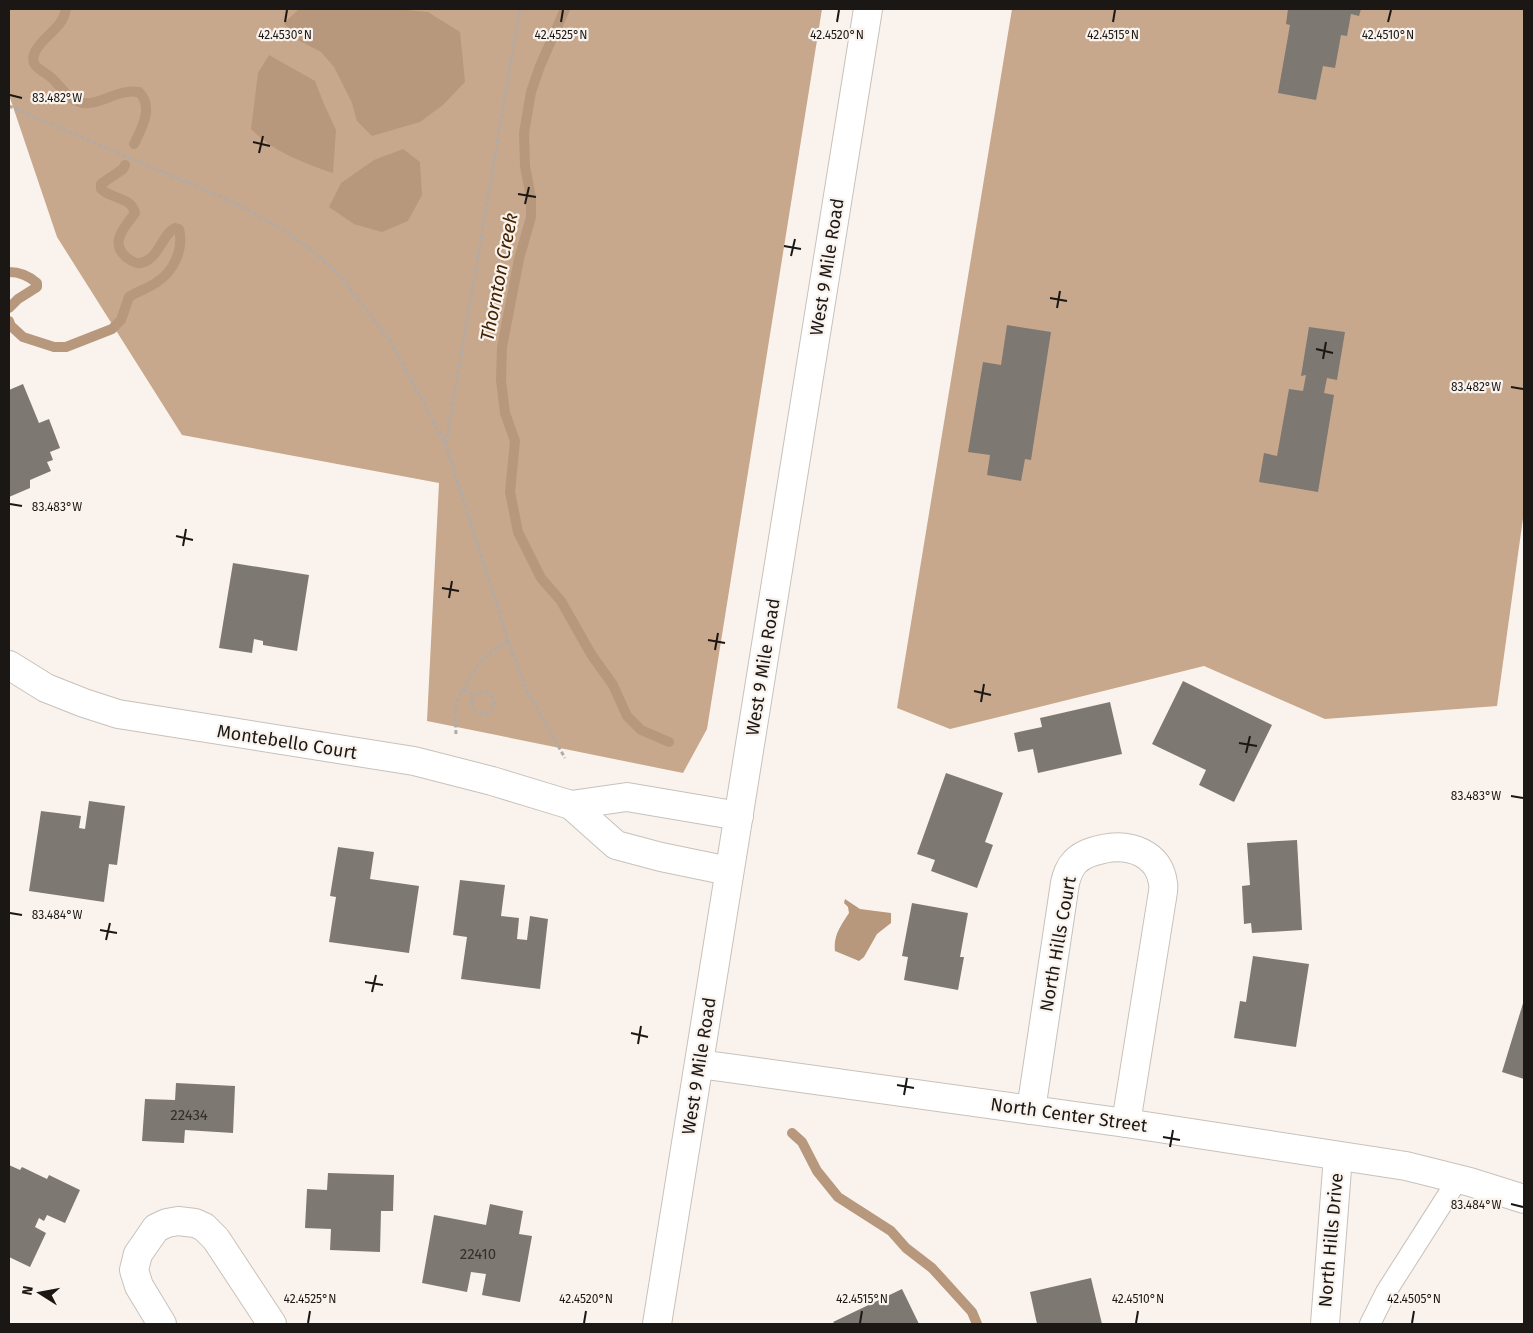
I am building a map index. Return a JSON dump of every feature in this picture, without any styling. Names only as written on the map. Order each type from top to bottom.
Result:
[{"type":"street","name":"West 9 Mile Road","points":[[657,1324],[868,9]]},
{"type":"street","name":"Montebello Court","points":[[9,666],[46,688],[118,714],[414,761],[492,781],[571,805],[616,845],[661,857],[729,871]]},
{"type":"street","name":"Montebello Court","points":[[571,805],[626,797],[739,816]]},
{"type":"street","name":"North Hills Court","points":[[1032,1110],[1068,871],[1075,861],[1090,851],[1120,846],[1147,854],[1158,867],[1163,883],[1126,1123]]},
{"type":"street","name":"North Center Street","points":[[699,1064],[1126,1123],[1406,1166],[1524,1199]]},
{"type":"street","name":"North Hills Drive","points":[[1325,1324],[1338,1156]]},
{"type":"street","points":[[162,1324],[138,1286],[134,1270],[138,1254],[156,1228],[178,1221],[195,1223],[204,1227],[216,1239],[272,1324]]},
{"type":"lane","points":[[1370,1324],[1386,1292],[1458,1179]]},
{"type":"path","points":[[446,445],[520,9]]},
{"type":"path","points":[[9,106],[235,203],[282,229],[314,252],[340,276],[390,340],[446,445],[508,640],[527,691],[565,758]]},
{"type":"path","points":[[456,734],[455,711],[463,689],[482,659],[508,640]]},
{"type":"path","points":[[463,689],[474,696]]},
{"type":"path","points":[[482,692],[489,694],[493,699],[494,706],[492,710],[486,714],[475,711],[472,701],[474,696],[482,692]]},
{"type":"shaded area","points":[[9,9],[822,9],[707,729],[683,773],[427,721],[439,483],[182,435],[57,237],[9,95]]},
{"type":"shaded area","points":[[396,9],[428,12],[460,32],[465,82],[443,105],[420,122],[372,136],[357,121],[352,103],[334,67],[321,52],[296,39],[284,23],[298,10]]},
{"type":"shaded area","points":[[1012,9],[1524,9],[1524,511],[1497,706],[1325,719],[1204,666],[950,729],[897,708]]},
{"type":"shaded area","points":[[269,55],[315,81],[336,130],[333,173],[279,150],[251,129],[258,73]]},
{"type":"shaded area","points":[[403,149],[420,162],[422,195],[408,221],[382,232],[354,224],[329,207],[341,183],[374,160]]},
{"type":"shaded area","points":[[845,899],[860,909],[891,913],[891,923],[877,934],[864,957],[859,961],[835,951],[836,936],[849,913],[848,907],[844,903]]},
{"type":"building","points":[[1288,9],[1361,9],[1359,16],[1351,14],[1347,36],[1341,35],[1335,68],[1323,66],[1316,100],[1278,93],[1290,25],[1286,24]]},
{"type":"building","points":[[1007,325],[1051,332],[1031,460],[1025,459],[1021,481],[987,475],[990,455],[968,452],[983,362],[1001,365]]},
{"type":"building","points":[[1309,327],[1345,332],[1337,380],[1327,378],[1324,393],[1334,395],[1318,492],[1259,482],[1264,453],[1277,456],[1289,389],[1303,391],[1306,375],[1301,376]]},
{"type":"building","points":[[23,384],[39,423],[49,419],[60,448],[50,452],[53,460],[47,462],[51,471],[30,480],[30,488],[9,497],[9,390]]},
{"type":"building","points":[[233,563],[309,575],[297,651],[263,645],[263,641],[254,639],[252,653],[219,648]]},
{"type":"building","points":[[1183,681],[1272,725],[1234,802],[1199,785],[1206,770],[1152,744]]},
{"type":"building","points":[[1110,702],[1122,754],[1038,773],[1033,749],[1018,752],[1014,733],[1042,727],[1040,718]]},
{"type":"building","points":[[946,773],[1003,793],[985,842],[993,845],[977,888],[931,871],[935,860],[917,854]]},
{"type":"building","points":[[89,801],[125,806],[117,865],[109,864],[104,902],[29,891],[41,811],[81,816],[79,828],[85,829]]},
{"type":"building","points":[[1297,840],[1302,930],[1252,933],[1251,923],[1244,924],[1242,886],[1250,885],[1247,843]]},
{"type":"building","points":[[338,847],[374,852],[370,879],[419,886],[409,953],[329,942],[336,897],[330,896]]},
{"type":"building","points":[[460,880],[505,885],[501,916],[519,918],[517,939],[527,940],[530,916],[548,919],[540,989],[461,979],[467,937],[453,935]]},
{"type":"building","points":[[912,903],[968,913],[960,957],[964,957],[958,990],[904,980],[908,957],[902,956]]},
{"type":"building","points":[[1253,956],[1309,964],[1296,1047],[1234,1038],[1240,1001],[1246,1002]]},
{"type":"building","points":[[1524,1000],[1524,1079],[1502,1072]]},
{"type":"building","points":[[176,1083],[235,1086],[233,1133],[185,1130],[184,1143],[142,1141],[145,1099],[175,1100]]},
{"type":"building","points":[[9,1165],[20,1170],[22,1167],[47,1179],[49,1175],[80,1190],[65,1223],[47,1215],[44,1221],[39,1218],[35,1227],[46,1233],[30,1267],[9,1257]]},
{"type":"building","points":[[328,1173],[394,1175],[393,1211],[381,1211],[380,1252],[330,1250],[331,1229],[305,1228],[307,1189],[327,1190]]},
{"type":"building","points":[[490,1204],[523,1211],[519,1234],[532,1236],[520,1302],[482,1295],[486,1274],[471,1272],[467,1292],[422,1283],[434,1215],[486,1225]]},
{"type":"building","points":[[1091,1278],[1102,1324],[1037,1324],[1030,1292]]},
{"type":"building","points":[[902,1289],[919,1324],[835,1324],[833,1322]]},
{"type":"waterway","points":[[66,9],[61,22],[35,52],[33,56],[34,63],[38,69],[52,78],[68,96],[82,103],[95,102],[122,93],[139,92],[146,104],[146,111],[143,124],[134,144]]},
{"type":"waterway","name":"Thornton Creek","points":[[565,9],[540,66],[531,92],[524,133],[525,166],[531,198],[531,217],[519,259],[502,347],[501,380],[505,413],[515,441],[510,492],[518,532],[541,578],[561,601],[591,654],[613,685],[627,716],[641,730],[669,742]]},
{"type":"waterway","points":[[9,321],[11,326],[23,337],[54,347],[66,347],[112,329],[121,320],[129,297],[154,284],[173,266],[179,252],[179,229],[175,228],[170,231],[156,252],[146,261],[135,262],[126,257],[121,251],[119,246],[120,235],[135,213],[126,201],[101,189],[101,184],[123,169],[125,165]]},
{"type":"waterway","points":[[9,272],[24,275],[37,283],[37,287],[18,299],[9,308]]},
{"type":"waterway","name":"Thornton Creek","points":[[792,1133],[802,1142],[817,1171],[838,1197],[891,1231],[906,1248],[932,1268],[972,1312],[977,1324]]}]
